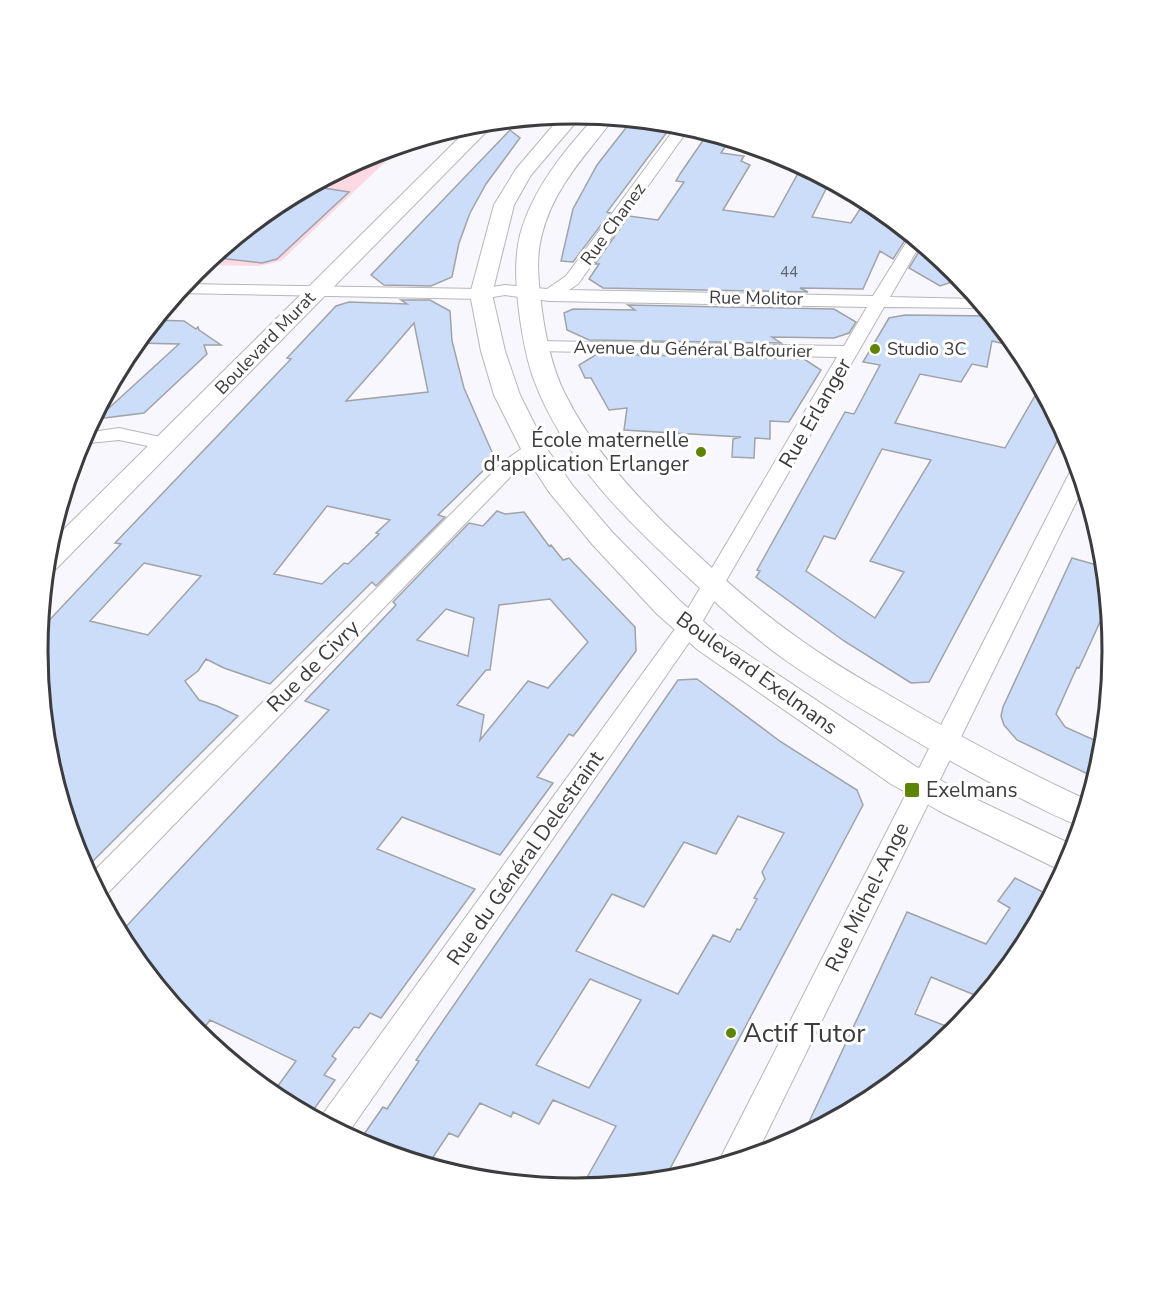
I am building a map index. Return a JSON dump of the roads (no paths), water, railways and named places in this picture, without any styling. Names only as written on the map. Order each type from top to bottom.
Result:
[{"type":"main road","name":"Boulevard Exelmans","points":[[564,125],[523,174],[504,205],[481,294],[493,351],[507,395],[534,449],[563,492],[602,538],[689,626],[787,697],[923,787],[1061,855]]},
{"type":"main road","name":"Boulevard Exelmans","points":[[599,125],[561,174],[542,207],[528,248],[537,299],[537,346],[550,389],[574,434],[602,473],[638,515],[714,586],[779,640],[824,671],[946,743],[1077,810]]},
{"type":"main road","name":"Boulevard Murat","points":[[58,552],[472,135]]},
{"type":"street","name":"Rue Chanez","points":[[537,299],[572,279],[677,135]]},
{"type":"street","name":"Rue Erlanger","points":[[714,586],[911,246]]},
{"type":"street","name":"Rue Molitor","points":[[193,289],[481,294],[489,298],[537,299],[839,299],[971,304]]},
{"type":"street","name":"Avenue du Général Balfourier","points":[[537,346],[850,352]]},
{"type":"street","points":[[93,438],[119,435],[167,444]]},
{"type":"street","name":"Rue de Civry","points":[[101,882],[511,465],[534,449]]},
{"type":"street","name":"Rue Michel-Ange","points":[[741,1152],[1074,483]]},
{"type":"street","name":"Rue du Général Delestraint","points":[[337,1121],[689,626],[714,586]]},
{"type":"place","name":"Studio 3C","points":[[875,349]]},
{"type":"place","name":"École maternelle d'application Erlanger","points":[[701,452]]},
{"type":"place","name":"Exelmans","points":[[912,790]]},
{"type":"place","name":"Actif Tutor","points":[[731,1033]]}]
